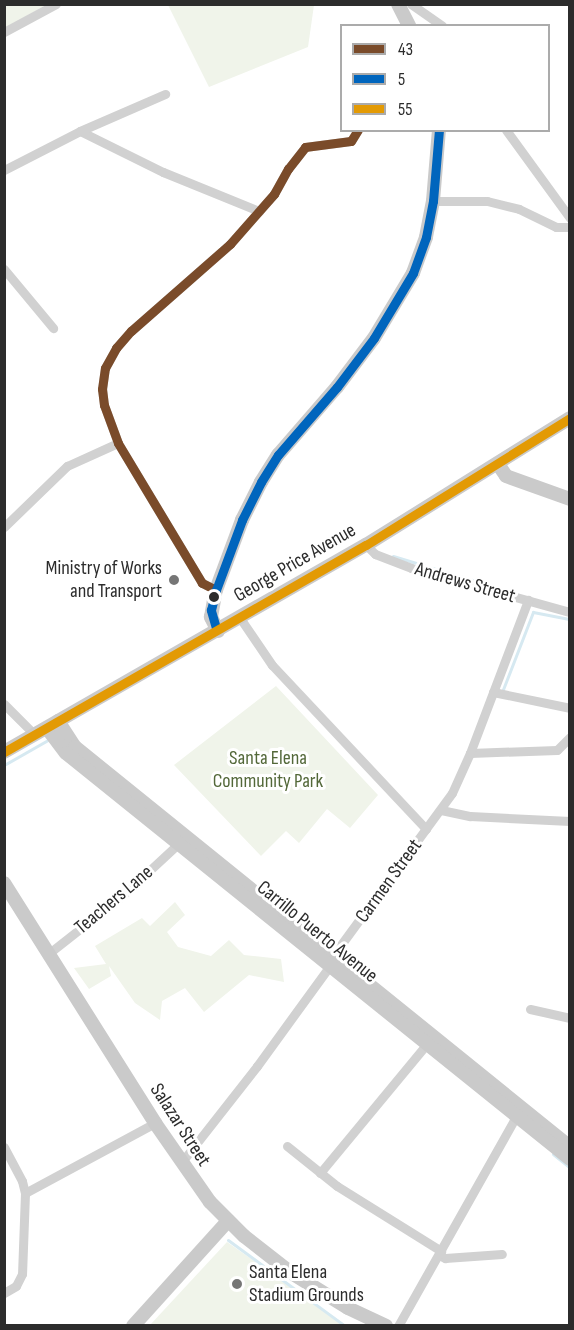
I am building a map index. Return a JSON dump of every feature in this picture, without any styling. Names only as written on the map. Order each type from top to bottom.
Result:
[{"type":"main road","points":[[398,4],[408,24]]},
{"type":"main road","points":[[218,631],[211,617],[216,590],[242,520],[268,468],[356,362],[405,288],[422,248],[433,201],[439,132]]},
{"type":"main road","name":"George Price Avenue","points":[[4,752],[366,544],[570,418]]},
{"type":"main road","points":[[498,464],[506,476],[570,499]]},
{"type":"main road","name":"Carrillo Puerto Avenue","points":[[46,728],[66,753],[178,844],[570,1147]]},
{"type":"main road","name":"Carrillo Puerto Avenue","points":[[46,728],[75,747],[426,1045],[570,1159]]},
{"type":"main road","name":"Salazar Street","points":[[4,883],[154,1124],[194,1183],[228,1221],[290,1272],[380,1325]]},
{"type":"main road","points":[[133,1326],[228,1221]]},
{"type":"street","points":[[4,32],[56,4]]},
{"type":"street","points":[[411,4],[439,24]]},
{"type":"street","points":[[4,170],[80,132],[165,94]]},
{"type":"street","points":[[80,132],[163,172],[259,211]]},
{"type":"street","points":[[216,590],[202,583],[118,443],[104,405],[102,389],[105,368],[116,348],[131,331],[230,244],[259,211],[305,147],[351,141],[357,132]]},
{"type":"street","points":[[507,132],[570,218]]},
{"type":"street","points":[[433,201],[487,201],[519,209],[556,226],[570,227]]},
{"type":"street","points":[[4,269],[53,328]]},
{"type":"street","points":[[4,527],[67,466],[118,443]]},
{"type":"street","name":"Andrews Street","points":[[366,544],[370,551],[402,565],[570,612]]},
{"type":"street","name":"Carmen Street","points":[[181,1163],[441,810],[470,753],[528,600]]},
{"type":"street","points":[[240,618],[272,665],[426,829]]},
{"type":"street","points":[[493,692],[570,708]]},
{"type":"street","points":[[4,704],[46,728]]},
{"type":"street","points":[[470,753],[557,750],[570,737]]},
{"type":"street","points":[[441,810],[470,816],[570,821]]},
{"type":"street","name":"Teachers Lane","points":[[48,954],[123,895],[178,844]]},
{"type":"street","points":[[530,1009],[570,1018]]},
{"type":"street","points":[[320,1173],[426,1045]]},
{"type":"street","points":[[398,1326],[516,1117]]},
{"type":"street","points":[[25,1193],[154,1124]]},
{"type":"street","points":[[287,1146],[320,1173],[445,1257],[502,1254]]},
{"type":"street","points":[[4,1293],[16,1286],[22,1274],[25,1193],[22,1180],[6,1151]]},
{"type":"green space","points":[[5,5],[46,5],[5,28]]},
{"type":"green space","points":[[168,5],[314,5],[308,47],[209,87]]},
{"type":"green space","name":"Santa Elena Community Park","points":[[276,686],[378,795],[350,828],[327,809],[299,843],[286,831],[261,856],[174,765]]},
{"type":"green space","points":[[175,902],[185,915],[167,932],[178,947],[211,956],[229,940],[244,955],[281,959],[284,982],[249,975],[204,1012],[185,988],[162,1001],[160,1020],[135,1003],[109,966],[111,976],[89,989],[74,968],[106,964],[95,946],[142,918],[150,926]]},
{"type":"green space","name":"Santa Elena Stadium Grounds","points":[[227,1242],[346,1325],[150,1325]]},
{"type":"waterway","points":[[393,556],[476,581]]},
{"type":"waterway","points":[[502,692],[533,612],[570,619]]},
{"type":"waterway","points":[[4,765],[48,740]]},
{"type":"waterway","points":[[553,1154],[570,1168]]},
{"type":"waterway","points":[[228,1240],[345,1326]]},
{"type":"transit line","name":"43","points":[[216,590],[202,583],[118,443],[104,405],[102,389],[105,368],[116,348],[131,331],[230,244],[274,194],[288,169],[305,147],[351,141],[357,132]]},
{"type":"transit line","name":"5","points":[[216,628],[211,610],[216,590],[242,520],[261,482],[278,455],[337,387],[374,338],[413,273],[426,237],[433,201],[439,132]]},
{"type":"transit line","name":"55","points":[[4,752],[366,545],[570,418]]},
{"type":"place","name":"Ministry of Works and Transport","points":[[174,580]]},
{"type":"place","name":"Santa Elena Stadium Grounds","points":[[237,1284]]}]
